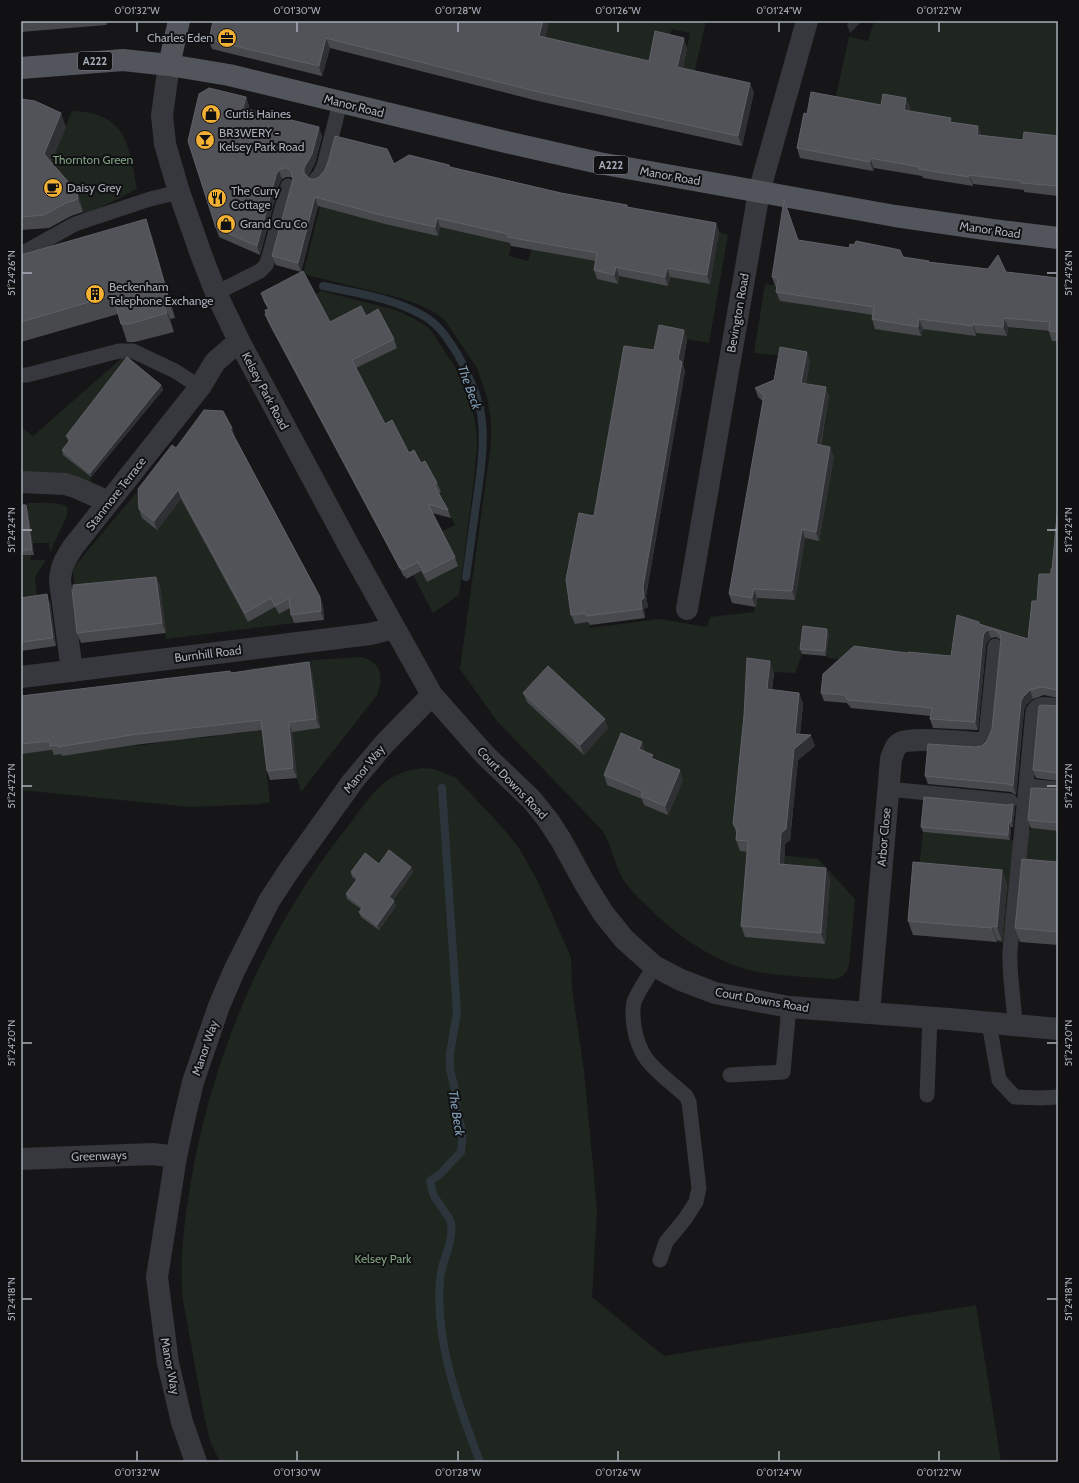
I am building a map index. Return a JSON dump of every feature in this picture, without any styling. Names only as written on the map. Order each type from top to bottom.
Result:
[{"type":"main road","points":[[169,65],[179,21]]},
{"type":"main road","name":"A222","points":[[21,68],[123,60],[169,65]]},
{"type":"main road","name":"Manor Road","points":[[169,65],[229,75],[599,163],[895,216],[1058,238]]},
{"type":"street","name":"Bevington Road","points":[[687,609],[759,192],[807,21]]},
{"type":"street","name":"Kelsey Park Road","points":[[169,65],[162,114],[164,144],[179,192],[216,293],[239,341],[394,628],[432,695]]},
{"type":"street","name":"Stanmore Terrace","points":[[72,671],[60,581],[63,562],[73,547],[200,387],[215,362],[239,341]]},
{"type":"street","points":[[21,482],[65,484],[109,502]]},
{"type":"street","name":"Burnhill Road","points":[[21,677],[370,634],[394,628]]},
{"type":"street","name":"Court Downs Road","points":[[432,695],[484,754],[532,800],[548,820],[603,913],[624,939],[654,966],[680,980],[715,993],[789,1007],[930,1017],[1058,1029]]},
{"type":"street","name":"Manor Way","points":[[196,1462],[182,1422],[168,1364],[157,1277],[176,1157],[193,1082],[234,970],[269,901],[290,869],[358,775],[385,743],[432,695]]},
{"type":"street","name":"Arbor Close","points":[[868,1013],[891,759],[895,748],[900,743],[912,741],[979,743]]},
{"type":"street","name":"Greenways","points":[[21,1159],[153,1154],[176,1157]]},
{"type":"lane","points":[[316,179],[320,175],[324,166],[340,102]]},
{"type":"lane","points":[[216,293],[260,271],[266,265],[288,186]]},
{"type":"lane","points":[[21,254],[75,224],[150,199],[179,192]]},
{"type":"lane","points":[[21,375],[35,373],[126,350],[133,351],[176,371],[200,387]]},
{"type":"lane","points":[[979,743],[983,741],[986,736],[995,646]]},
{"type":"lane","points":[[1015,1025],[1014,999],[1009,968],[1032,711],[1037,706],[1043,704],[1058,706]]},
{"type":"lane","points":[[1026,786],[1058,789]]},
{"type":"lane","points":[[888,789],[1010,801]]},
{"type":"lane","points":[[654,966],[635,1001],[633,1016],[635,1037],[641,1053],[648,1062],[686,1096],[689,1102],[699,1188],[696,1202],[685,1219],[666,1242],[660,1260]]},
{"type":"lane","points":[[730,1075],[783,1072],[789,1007]]},
{"type":"lane","points":[[927,1095],[930,1017]]},
{"type":"lane","points":[[989,1023],[999,1080],[1015,1097],[1058,1097]]},
{"type":"green space","points":[[549,21],[706,21],[693,79],[681,77],[690,33],[672,29],[668,43],[652,71],[543,46]]},
{"type":"green space","points":[[874,21],[1058,21],[1058,158],[834,105],[849,37],[868,41]]},
{"type":"green space","name":"Thornton Green","points":[[72,111],[90,113],[104,118],[115,125],[122,134],[127,146],[137,189],[84,216],[82,205],[46,174]]},
{"type":"green space","points":[[326,184],[438,236],[443,214],[513,235],[509,256],[528,261],[532,248],[602,253],[617,283],[620,268],[672,268],[710,283],[719,232],[728,235],[709,343],[687,339],[590,622],[590,628],[660,619],[707,627],[710,617],[754,612],[757,598],[795,600],[804,538],[819,540],[824,513],[819,453],[804,392],[783,356],[754,353],[765,284],[782,287],[780,301],[819,307],[821,298],[843,302],[842,311],[859,313],[861,300],[978,320],[1008,327],[1053,332],[1053,341],[1058,341],[1058,655],[982,630],[955,665],[828,658],[826,656],[829,634],[802,654],[795,673],[774,672],[740,851],[818,859],[855,899],[849,965],[847,971],[842,977],[833,979],[757,972],[727,962],[698,948],[685,939],[635,895],[623,879],[609,843],[601,829],[497,721],[460,669],[491,444],[491,422],[487,397],[477,368],[444,319],[429,309],[401,298],[303,274]]},
{"type":"green space","points":[[321,291],[396,310],[415,319],[430,329],[464,381],[469,395],[476,428],[477,445],[459,595],[433,613],[413,575],[421,571],[427,582],[441,532],[455,525],[443,503],[386,521],[440,492],[406,465],[315,295]]},
{"type":"green space","points":[[123,357],[135,368],[67,440],[72,444],[64,455],[91,477],[90,482],[21,473],[21,427],[33,436]]},
{"type":"green space","points":[[136,493],[141,497],[181,500],[228,522],[202,536],[217,565],[243,551],[258,579],[232,593],[248,621],[275,607],[279,614],[291,607],[294,623],[166,639],[160,586],[75,587],[74,567]]},
{"type":"green space","points":[[27,503],[54,503],[67,507],[66,518],[50,552],[49,543],[32,543]]},
{"type":"green space","points":[[21,555],[31,555],[31,560],[46,560],[35,577],[38,604],[21,606]]},
{"type":"green space","points":[[361,657],[368,659],[380,672],[381,677],[377,695],[301,792],[297,778],[294,755],[265,759],[270,802],[260,804],[191,807],[21,790],[21,743],[47,751],[119,747],[132,728],[135,746],[164,742],[186,722],[188,739],[218,736],[216,718],[231,716],[233,734],[254,731],[247,669],[315,660]]},
{"type":"green space","name":"Kelsey Park","points":[[423,768],[434,769],[456,778],[501,826],[519,848],[538,882],[571,958],[572,988],[584,1071],[597,1209],[592,1297],[664,1356],[976,1305],[1001,1462],[220,1462],[210,1441],[204,1415],[183,1300],[182,1286],[184,1229],[190,1187],[199,1139],[212,1092],[227,1045],[245,999],[266,954],[316,869],[361,808],[377,789],[396,775]]},
{"type":"green space","points":[[1032,828],[1058,831],[1058,876],[1023,873],[1027,832]]},
{"type":"green space","points":[[923,832],[1014,840],[1004,943],[997,942],[1002,884],[918,876]]},
{"type":"building","points":[[213,21],[543,21],[539,36],[649,61],[655,31],[684,38],[677,67],[750,83],[738,136],[534,91],[326,38],[319,66],[209,40]]},
{"type":"building","points":[[209,88],[246,97],[243,108],[319,127],[312,154],[304,168],[304,173],[310,179],[319,177],[325,170],[335,136],[387,149],[394,164],[409,155],[449,165],[450,167],[561,193],[627,205],[627,207],[716,223],[707,275],[667,268],[665,277],[616,267],[614,275],[594,270],[597,253],[508,237],[508,234],[437,218],[435,227],[381,215],[315,197],[298,263],[272,256],[293,179],[291,171],[287,168],[283,168],[279,170],[276,175],[257,246],[216,228],[188,141],[199,94]]},
{"type":"building","points":[[811,92],[881,105],[883,94],[906,98],[904,110],[951,118],[950,122],[978,126],[977,135],[1023,140],[1024,132],[1058,136],[1058,186],[1021,183],[1021,181],[969,175],[969,177],[919,169],[919,167],[870,158],[870,162],[797,148],[804,113],[807,114]]},
{"type":"building","points":[[21,99],[35,101],[61,113],[44,154],[77,192],[78,199],[66,203],[44,215],[21,217]]},
{"type":"building","points":[[784,200],[798,240],[849,248],[850,244],[854,245],[856,241],[900,250],[903,257],[929,261],[928,262],[988,269],[998,255],[1006,272],[1058,278],[1058,332],[1049,331],[1050,322],[1004,318],[1003,327],[973,324],[973,326],[919,319],[918,327],[872,319],[874,307],[776,292],[778,278],[772,277]]},
{"type":"building","name":"Beckenham Telephone Exchange","points":[[146,219],[169,300],[164,301],[167,313],[129,324],[121,324],[113,295],[21,322],[21,255]]},
{"type":"building","points":[[303,271],[330,322],[361,306],[366,316],[378,309],[394,339],[352,360],[385,424],[392,420],[409,453],[414,450],[421,463],[425,461],[437,483],[434,485],[448,510],[428,504],[455,557],[424,573],[418,562],[403,570],[400,568],[265,314],[265,310],[269,309],[261,293]]},
{"type":"building","points":[[659,325],[684,330],[678,359],[682,362],[643,587],[644,598],[641,600],[642,609],[586,616],[586,613],[571,615],[566,579],[579,513],[594,516],[624,346],[654,350]]},
{"type":"building","points":[[780,347],[807,352],[801,383],[826,387],[816,444],[830,447],[816,532],[802,529],[792,591],[754,589],[752,598],[729,594],[764,395],[755,388],[774,380]]},
{"type":"building","points":[[127,357],[161,385],[90,473],[62,450],[71,439],[66,436]]},
{"type":"building","points":[[204,410],[223,411],[232,428],[230,429],[320,597],[321,611],[291,615],[289,598],[275,606],[271,598],[245,613],[178,490],[154,521],[139,509],[138,489],[172,445],[176,448]]},
{"type":"building","points":[[21,505],[26,505],[32,550],[21,550]]},
{"type":"building","points":[[1058,506],[1058,690],[1041,687],[1030,690],[1021,701],[1013,786],[1008,784],[925,776],[928,744],[975,747],[982,746],[987,741],[992,729],[1001,639],[1000,634],[993,629],[984,633],[983,637],[975,722],[930,719],[932,708],[848,700],[844,695],[821,693],[823,674],[854,646],[907,653],[951,656],[957,615],[979,622],[979,624],[1028,639],[1032,601],[1037,601],[1039,574],[1051,574]]},
{"type":"building","points":[[156,577],[162,623],[77,633],[72,590],[73,585]]},
{"type":"building","points":[[47,594],[53,638],[21,642],[21,598]]},
{"type":"building","points":[[803,626],[827,629],[825,651],[800,649]]},
{"type":"building","points":[[747,658],[770,661],[767,689],[799,693],[795,734],[811,735],[794,749],[786,829],[781,833],[779,864],[826,868],[821,933],[741,926],[748,841],[736,840],[737,829],[733,824],[744,716]]},
{"type":"building","points":[[309,662],[316,719],[289,722],[293,768],[267,771],[261,720],[131,735],[58,747],[58,745],[50,746],[50,741],[21,744],[21,696],[230,671],[231,673]]},
{"type":"building","points":[[548,666],[605,719],[580,745],[523,693]]},
{"type":"building","points":[[1039,706],[1058,706],[1058,773],[1033,770]]},
{"type":"building","points":[[621,733],[642,742],[639,749],[653,755],[651,758],[680,770],[665,806],[641,796],[643,791],[604,775]]},
{"type":"building","points":[[1031,788],[1058,789],[1058,823],[1028,820]]},
{"type":"building","points":[[924,797],[1007,805],[1013,804],[1008,835],[921,827]]},
{"type":"building","points":[[389,850],[411,867],[389,897],[394,901],[377,925],[359,912],[363,907],[346,894],[358,878],[351,872],[365,853],[379,864]]},
{"type":"building","points":[[1022,859],[1058,862],[1058,932],[1015,928]]},
{"type":"building","points":[[913,862],[1002,870],[997,927],[992,926],[992,928],[908,921]]},
{"type":"waterway","name":"The Beck","points":[[323,286],[386,300],[399,304],[422,315],[443,332],[465,368],[478,401],[483,430],[480,476],[466,577]]},
{"type":"waterway","name":"The Beck","points":[[442,788],[457,1013],[450,1053],[450,1069],[455,1090],[456,1110],[463,1133],[461,1152],[440,1174],[430,1181],[434,1196],[449,1218],[451,1224],[451,1238],[440,1280],[439,1304],[445,1350],[456,1396],[480,1462]]},
{"type":"place","name":"Charles Eden","points":[[227,38]]},
{"type":"place","name":"Curtis Haines","points":[[211,114]]},
{"type":"place","name":"BR3WERY - Kelsey Park Road","points":[[205,140]]},
{"type":"place","name":"Daisy Grey","points":[[53,188]]},
{"type":"place","name":"The Curry Cottage","points":[[217,198]]},
{"type":"place","name":"Grand Cru Co","points":[[226,224]]},
{"type":"place","name":"Beckenham Telephone Exchange","points":[[95,294]]}]
